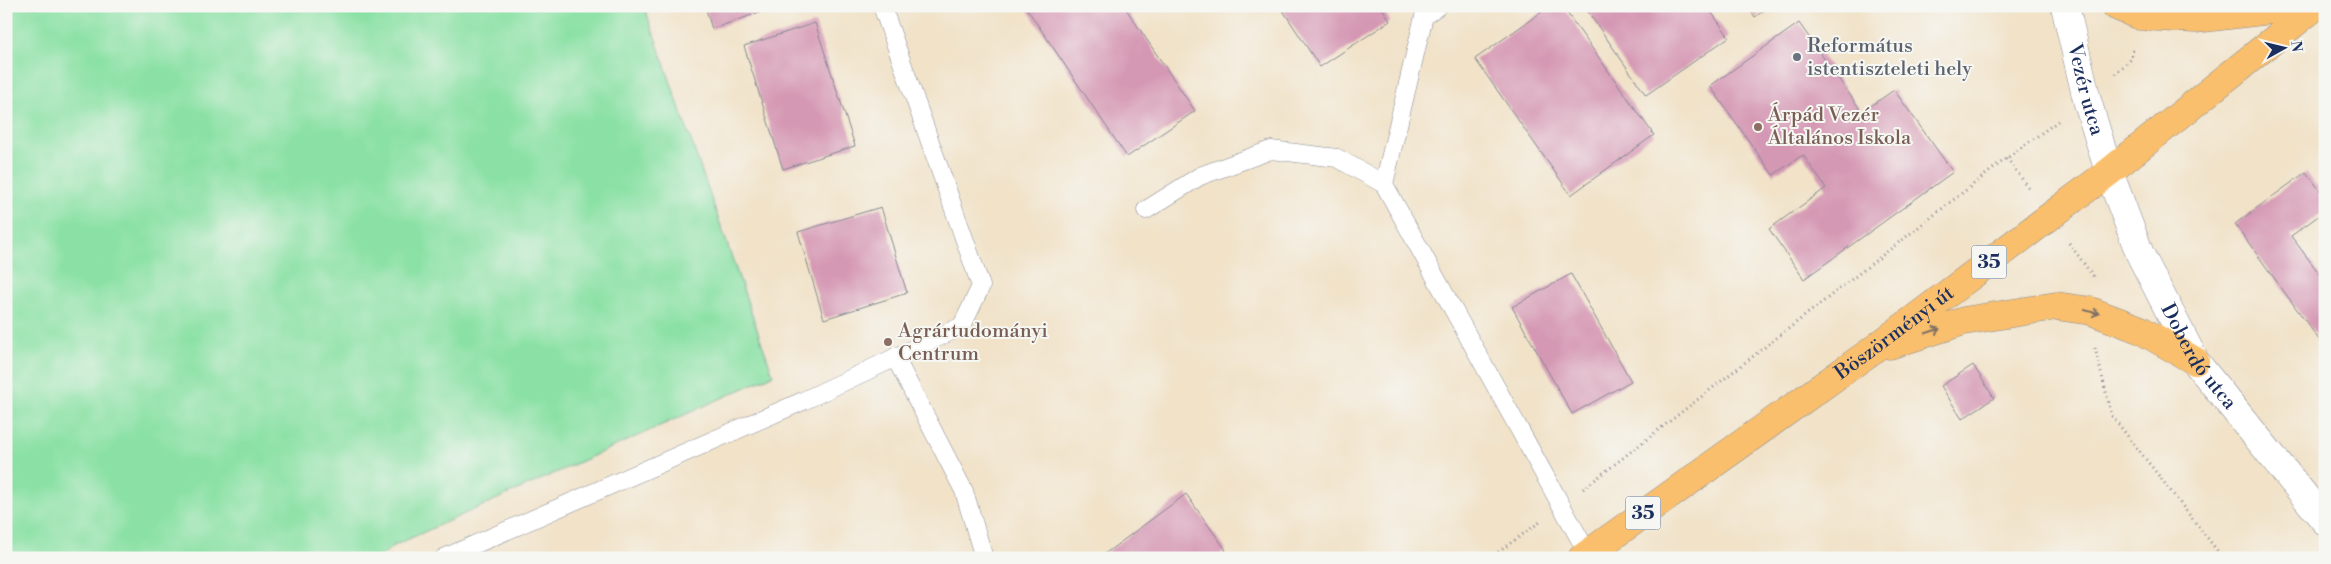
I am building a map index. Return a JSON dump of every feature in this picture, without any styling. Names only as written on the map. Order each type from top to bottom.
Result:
[{"type":"main road","points":[[2116,6],[2140,16],[2195,19],[2306,6]]},
{"type":"main road","name":"Böszörményi út","points":[[1585,556],[1870,352],[2109,172],[2316,6]]},
{"type":"main road","points":[[1870,352],[1964,321],[2056,306],[2091,311],[2141,330],[2195,361]]},
{"type":"street","name":"Vezér utca","points":[[2065,6],[2087,100],[2109,172]]},
{"type":"street","name":"Doberdó utca","points":[[2109,172],[2140,254],[2195,361],[2325,521]]},
{"type":"lane","points":[[444,558],[803,401],[962,326],[981,286],[882,6]]},
{"type":"lane","points":[[1384,184],[1424,16],[1438,6]]},
{"type":"lane","points":[[1146,210],[1200,176],[1271,150],[1337,158],[1384,184],[1562,506],[1585,556]]},
{"type":"lane","points":[[895,357],[964,491],[984,558]]},
{"type":"path","points":[[1490,558],[1562,506],[2007,158]]},
{"type":"path","points":[[2097,357],[2112,416],[2223,558]]},
{"type":"green space","points":[[6,6],[644,6],[773,375],[393,546],[379,558],[6,558]]},
{"type":"building","points":[[705,6],[775,6],[775,7],[712,29]]},
{"type":"building","points":[[1025,6],[1124,6],[1195,111],[1127,157]]},
{"type":"building","points":[[1280,6],[1381,6],[1390,21],[1320,67]]},
{"type":"building","points":[[1550,6],[1562,6],[1654,135],[1571,195],[1475,59]]},
{"type":"building","points":[[1591,6],[1707,6],[1729,37],[1646,95],[1586,9]]},
{"type":"building","points":[[1747,6],[1770,6],[1755,17]]},
{"type":"building","points":[[815,23],[855,146],[783,169],[744,46]]},
{"type":"building","points":[[1799,23],[1862,112],[1894,90],[1953,172],[1804,279],[1769,229],[1826,188],[1803,155],[1773,175],[1710,86]]},
{"type":"building","points":[[2306,172],[2325,197],[2325,211],[2291,236],[2325,281],[2325,348],[2235,224]]},
{"type":"building","points":[[881,207],[907,293],[824,319],[798,232]]},
{"type":"building","points":[[1571,274],[1631,381],[1572,414],[1512,307]]},
{"type":"building","points":[[1973,365],[1994,398],[1962,419],[1941,386]]},
{"type":"building","points":[[1186,494],[1226,550],[1216,558],[1099,558]]},
{"type":"place","name":"Református istentiszteleti hely","points":[[1797,57]]},
{"type":"place","name":"Árpád Vezér Általános Iskola","points":[[1758,127]]},
{"type":"place","name":"Agrártudományi Centrum","points":[[888,342]]}]
